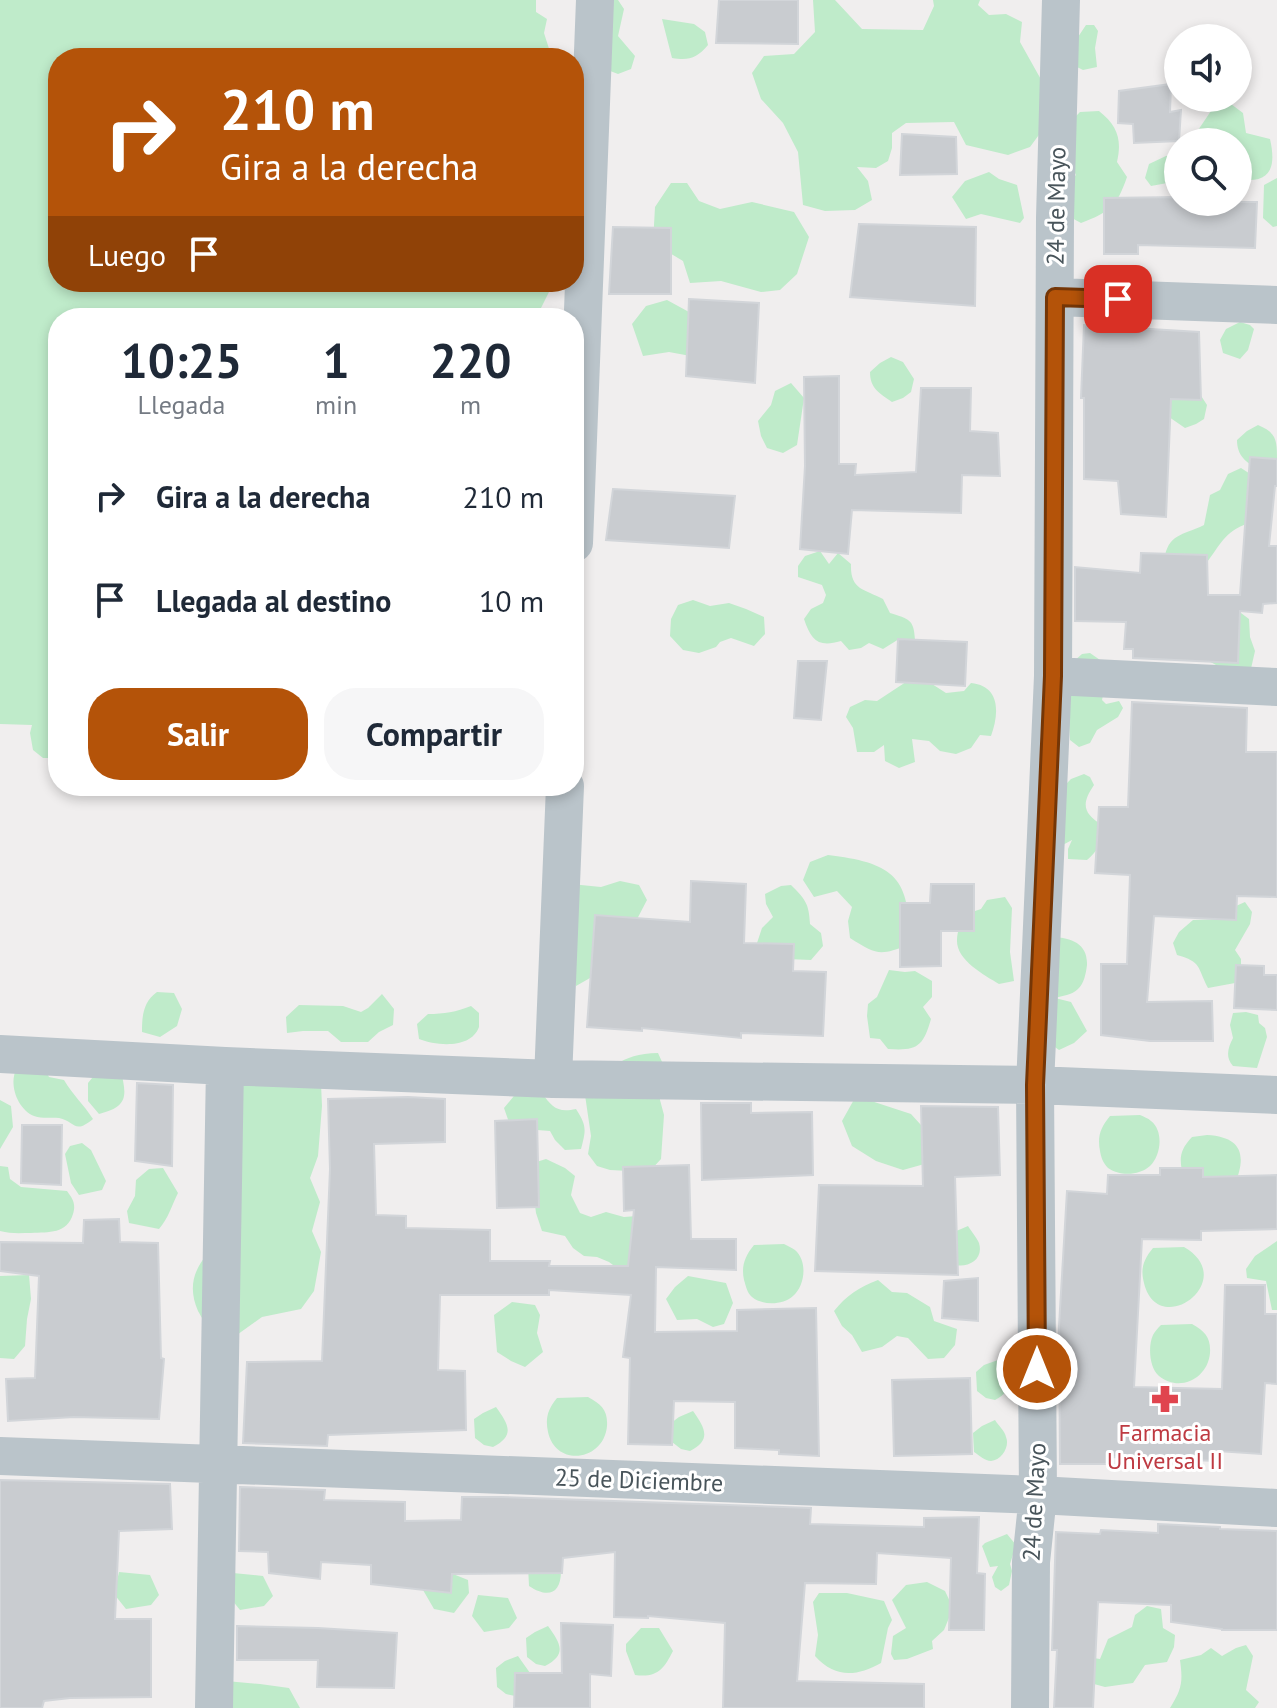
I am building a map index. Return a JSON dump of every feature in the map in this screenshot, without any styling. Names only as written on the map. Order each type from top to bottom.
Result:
[{"type":"street","points":[[584,284],[595,0]]},
{"type":"street","name":"24 de Mayo","points":[[1030,1708],[1031,1562],[1038,1495],[1035,1085],[1053,676],[1055,218],[1061,0]]},
{"type":"street","points":[[1055,297],[1277,305]]},
{"type":"street","points":[[1053,676],[1277,687]]},
{"type":"street","points":[[553,1079],[565,796]]},
{"type":"street","points":[[0,1054],[553,1079],[1035,1085],[1277,1095]]},
{"type":"street","points":[[214,1708],[225,1066]]},
{"type":"street","name":"25 de Diciembre","points":[[0,1456],[1038,1495],[1277,1508]]},
{"type":"green space","points":[[0,0],[536,0],[536,12],[547,19],[544,33],[549,48],[48,48],[48,292],[549,292],[541,308],[48,308],[48,758],[33,750],[32,725],[0,724]]},
{"type":"green space","points":[[602,0],[618,0],[624,9],[618,36],[635,56],[631,69],[618,74],[605,69]]},
{"type":"green space","points":[[813,0],[835,0],[862,29],[923,30],[934,6],[933,0],[980,0],[978,5],[989,15],[1006,14],[1022,22],[1020,42],[1048,92],[1044,128],[1030,147],[1008,155],[966,145],[954,122],[906,123],[892,133],[888,161],[876,168],[857,167],[868,181],[872,200],[855,210],[825,211],[803,205],[798,152],[783,123],[761,99],[752,73],[764,56],[794,54],[815,32]]},
{"type":"green space","points":[[662,19],[694,24],[705,32],[708,45],[692,58],[672,58]]},
{"type":"green space","points":[[1086,25],[1094,25],[1098,31],[1095,48],[1097,67],[1083,70],[1073,65],[1078,37]]},
{"type":"green space","points":[[1099,111],[1111,122],[1117,134],[1117,162],[1127,177],[1111,207],[1081,223],[1070,217],[1067,184],[1076,175],[1068,159],[1069,123],[1080,112]]},
{"type":"green space","points":[[1210,112],[1243,113],[1245,128],[1199,128]]},
{"type":"green space","points":[[1252,134],[1270,139],[1272,150],[1271,167],[1264,177],[1252,180]]},
{"type":"green space","points":[[1164,157],[1164,184],[1151,186],[1145,178],[1149,164]]},
{"type":"green space","points":[[989,172],[1017,185],[1024,218],[1020,223],[981,214],[966,219],[952,197],[965,181]]},
{"type":"green space","points":[[1277,178],[1277,226],[1273,227],[1263,218],[1264,185]]},
{"type":"green space","points":[[671,183],[687,183],[699,201],[720,209],[752,202],[794,212],[809,237],[797,274],[780,290],[761,292],[721,281],[690,283],[683,261],[653,243],[655,207]]},
{"type":"green space","points":[[667,300],[689,312],[696,357],[669,352],[643,356],[632,324],[646,306]]},
{"type":"green space","points":[[1240,322],[1254,329],[1248,350],[1240,359],[1223,353],[1220,340],[1226,329]]},
{"type":"green space","points":[[891,357],[903,362],[914,379],[911,392],[892,402],[879,393],[870,378],[870,372]]},
{"type":"green space","points":[[791,383],[804,398],[797,445],[783,453],[767,448],[758,421],[771,405],[775,391]]},
{"type":"green space","points":[[1196,388],[1207,405],[1204,419],[1185,428],[1169,417],[1164,398]]},
{"type":"green space","points":[[1258,425],[1272,434],[1277,454],[1277,461],[1259,470],[1243,458],[1237,440]]},
{"type":"green space","points":[[1241,468],[1258,479],[1249,523],[1228,535],[1204,566],[1164,561],[1173,540],[1204,525],[1210,495],[1220,490],[1228,474]]},
{"type":"green space","points":[[820,551],[829,564],[838,553],[851,564],[856,584],[883,599],[890,613],[909,621],[915,640],[899,639],[883,649],[869,643],[849,650],[841,641],[821,643],[816,640],[804,619],[811,609],[823,603],[826,595],[822,585],[798,577],[798,566],[805,556]]},
{"type":"green space","points":[[693,600],[710,606],[729,603],[764,617],[765,634],[754,646],[731,638],[699,653],[683,650],[670,636],[671,619],[678,605]]},
{"type":"green space","points":[[1237,610],[1249,619],[1255,651],[1250,673],[1216,665],[1205,659]]},
{"type":"green space","points":[[1090,653],[1113,669],[1102,700],[1106,704],[1119,701],[1123,708],[1118,717],[1097,730],[1090,743],[1079,747],[1070,740],[1073,662],[1082,654]]},
{"type":"green space","points":[[912,678],[932,684],[946,693],[964,691],[971,683],[988,689],[993,695],[996,710],[991,736],[980,735],[971,748],[956,754],[940,751],[929,741],[912,739],[915,762],[899,768],[885,761],[884,745],[874,752],[857,752],[853,728],[846,717],[850,707],[865,700],[877,701]]},
{"type":"green space","points":[[1084,774],[1090,777],[1094,785],[1086,808],[1102,825],[1102,836],[1097,849],[1087,860],[1068,859],[1072,840],[1059,847],[1062,788],[1071,779]]},
{"type":"green space","points":[[828,855],[869,863],[894,878],[902,889],[906,903],[909,945],[878,952],[850,938],[848,921],[852,907],[837,891],[814,897],[803,880],[810,862]]},
{"type":"green space","points":[[620,881],[639,885],[647,900],[635,923],[597,974],[576,986],[571,884],[601,887]]},
{"type":"green space","points":[[791,885],[805,902],[810,924],[821,933],[823,946],[811,960],[787,959],[757,943],[762,928],[773,917],[765,894]]},
{"type":"green space","points":[[1005,897],[1012,908],[1010,952],[1014,981],[999,984],[966,960],[958,947],[957,937],[963,915],[981,909],[987,900]]},
{"type":"green space","points":[[1245,902],[1252,912],[1250,924],[1235,950],[1241,959],[1241,976],[1235,983],[1208,988],[1198,966],[1177,955],[1173,943],[1179,932],[1193,920],[1224,919],[1236,906]]},
{"type":"green space","points":[[1053,937],[1078,944],[1087,958],[1083,981],[1078,989],[1055,998],[1071,1002],[1087,1031],[1074,1043],[1059,1050],[1048,1042]]},
{"type":"green space","points":[[889,970],[915,971],[932,981],[932,997],[923,1007],[931,1019],[922,1041],[912,1048],[888,1049],[880,1039],[870,1038],[868,1004],[877,997]]},
{"type":"green space","points":[[157,992],[174,993],[182,1009],[177,1026],[160,1037],[142,1032],[144,1010]]},
{"type":"green space","points":[[382,994],[394,1009],[393,1025],[368,1042],[341,1042],[328,1031],[287,1033],[286,1017],[299,1005],[343,1006],[361,1012]]},
{"type":"green space","points":[[471,1006],[479,1013],[479,1027],[469,1039],[444,1044],[419,1039],[417,1024],[428,1014]]},
{"type":"green space","points":[[1233,1013],[1258,1015],[1267,1037],[1257,1068],[1233,1066],[1228,1056],[1233,1038],[1230,1025]]},
{"type":"green space","points":[[658,1053],[663,1064],[661,1159],[649,1172],[610,1170],[597,1166],[588,1154],[591,1136],[585,1095],[624,1060]]},
{"type":"green space","points":[[43,1066],[49,1077],[64,1080],[93,1119],[78,1127],[59,1118],[34,1116],[23,1108],[14,1088],[14,1074],[17,1068]]},
{"type":"green space","points":[[101,1067],[120,1068],[124,1093],[116,1108],[99,1114],[88,1101],[88,1083]]},
{"type":"green space","points":[[210,1081],[321,1084],[318,1156],[310,1178],[320,1202],[312,1231],[321,1252],[314,1291],[301,1309],[262,1317],[234,1337],[209,1328],[198,1311],[193,1295],[196,1273],[209,1252]]},
{"type":"green space","points":[[518,1091],[542,1093],[560,1109],[576,1109],[584,1128],[581,1149],[565,1150],[550,1131],[511,1128],[504,1108]]},
{"type":"green space","points":[[856,1096],[911,1114],[930,1135],[928,1163],[903,1170],[876,1161],[852,1146],[842,1121]]},
{"type":"green space","points":[[0,1100],[11,1106],[13,1127],[0,1149]]},
{"type":"green space","points":[[1140,1115],[1150,1120],[1158,1131],[1160,1144],[1157,1156],[1150,1166],[1140,1172],[1129,1174],[1113,1171],[1106,1166],[1101,1155],[1099,1136],[1102,1128],[1110,1116]]},
{"type":"green space","points":[[1207,1135],[1228,1140],[1239,1150],[1240,1166],[1234,1186],[1184,1181],[1181,1163],[1184,1148],[1192,1137]]},
{"type":"green space","points":[[82,1143],[91,1150],[106,1181],[102,1190],[79,1195],[71,1183],[65,1154],[70,1146]]},
{"type":"green space","points":[[546,1159],[575,1176],[571,1195],[580,1213],[591,1217],[606,1212],[624,1217],[637,1216],[651,1251],[621,1271],[597,1257],[584,1256],[573,1248],[565,1236],[542,1231],[536,1213],[530,1164]]},
{"type":"green space","points":[[0,1166],[8,1167],[10,1179],[21,1187],[67,1191],[74,1207],[70,1221],[56,1231],[0,1231]]},
{"type":"green space","points":[[163,1168],[178,1193],[165,1221],[159,1229],[129,1223],[127,1211],[135,1196],[136,1180],[149,1169]]},
{"type":"green space","points":[[968,1226],[979,1243],[979,1254],[970,1264],[955,1265],[954,1232]]},
{"type":"green space","points":[[1277,1241],[1277,1310],[1272,1310],[1266,1281],[1247,1278],[1246,1269],[1255,1256]]},
{"type":"green space","points":[[784,1244],[795,1250],[802,1260],[800,1286],[793,1296],[779,1303],[757,1300],[749,1294],[744,1280],[746,1257],[754,1245]]},
{"type":"green space","points":[[1184,1247],[1199,1260],[1204,1275],[1200,1288],[1191,1299],[1178,1306],[1164,1306],[1152,1299],[1144,1283],[1144,1264],[1153,1248]]},
{"type":"green space","points":[[29,1275],[31,1299],[25,1346],[14,1359],[0,1358],[0,1276]]},
{"type":"green space","points":[[688,1276],[726,1283],[733,1303],[724,1324],[713,1327],[697,1319],[677,1320],[666,1299]]},
{"type":"green space","points":[[878,1280],[892,1292],[907,1293],[930,1307],[934,1321],[957,1329],[955,1345],[944,1358],[928,1359],[908,1338],[897,1336],[882,1347],[862,1352],[834,1311],[853,1292]]},
{"type":"green space","points":[[512,1302],[535,1305],[540,1315],[537,1333],[543,1352],[525,1367],[497,1352],[494,1315]]},
{"type":"green space","points":[[1192,1324],[1208,1339],[1208,1362],[1199,1376],[1192,1380],[1184,1383],[1167,1381],[1159,1376],[1151,1362],[1151,1339],[1161,1325]]},
{"type":"green space","points":[[998,1360],[1008,1377],[1009,1386],[995,1400],[977,1391],[976,1372]]},
{"type":"green space","points":[[588,1397],[605,1412],[607,1426],[604,1438],[589,1453],[569,1455],[553,1444],[547,1427],[548,1414],[557,1398]]},
{"type":"green space","points":[[496,1407],[508,1429],[505,1438],[493,1447],[475,1438],[474,1419]]},
{"type":"green space","points":[[693,1411],[701,1423],[704,1438],[690,1451],[672,1442],[671,1423]]},
{"type":"green space","points":[[995,1420],[1007,1444],[1002,1455],[989,1461],[974,1452],[973,1433]]},
{"type":"green space","points":[[1007,1534],[1016,1545],[1010,1564],[1009,1585],[1001,1591],[995,1587],[992,1577],[998,1566],[990,1567],[982,1546]]},
{"type":"green space","points":[[528,1566],[561,1571],[559,1585],[547,1593],[529,1586]]},
{"type":"green space","points":[[119,1572],[150,1575],[159,1595],[151,1605],[126,1609],[114,1594]]},
{"type":"green space","points":[[448,1572],[468,1580],[469,1593],[454,1613],[434,1609],[423,1590]]},
{"type":"green space","points":[[233,1573],[263,1576],[273,1596],[264,1606],[240,1610],[228,1595]]},
{"type":"green space","points":[[927,1582],[945,1591],[953,1608],[944,1630],[932,1641],[933,1649],[907,1659],[894,1660],[891,1654],[893,1636],[906,1628],[892,1600],[906,1585]]},
{"type":"green space","points":[[819,1593],[847,1593],[884,1601],[892,1620],[881,1663],[863,1671],[846,1673],[830,1668],[815,1656],[818,1635],[813,1602]]},
{"type":"green space","points":[[478,1595],[508,1598],[517,1618],[509,1628],[484,1632],[472,1616]]},
{"type":"green space","points":[[1147,1606],[1161,1609],[1163,1628],[1175,1635],[1174,1647],[1167,1662],[1145,1665],[1133,1683],[1105,1687],[1083,1681],[1087,1657],[1100,1659],[1108,1639],[1132,1627],[1135,1615]]},
{"type":"green space","points":[[548,1626],[560,1648],[557,1657],[545,1666],[527,1657],[526,1638]]},
{"type":"green space","points":[[641,1628],[659,1628],[673,1651],[663,1667],[649,1675],[635,1675],[626,1651],[626,1644]]},
{"type":"green space","points":[[1246,1645],[1253,1656],[1246,1690],[1259,1702],[1255,1708],[1170,1708],[1181,1685],[1180,1660],[1201,1655],[1211,1648],[1222,1656]]},
{"type":"green space","points":[[518,1656],[530,1673],[529,1681],[515,1696],[497,1687],[496,1668]]},
{"type":"green space","points":[[226,1681],[289,1688],[300,1708],[199,1708]]},
{"type":"building","points":[[719,0],[798,0],[798,44],[716,43]]},
{"type":"building","points":[[1164,85],[1164,112],[1181,112],[1180,128],[1164,128],[1164,142],[1134,143],[1133,124],[1118,123],[1119,91]]},
{"type":"building","points":[[902,134],[956,137],[957,174],[900,175]]},
{"type":"building","points":[[1164,197],[1164,216],[1252,216],[1252,202],[1257,202],[1255,248],[1138,245],[1138,254],[1104,254],[1104,198]]},
{"type":"building","points":[[859,224],[976,227],[975,306],[850,297]]},
{"type":"building","points":[[613,227],[671,228],[671,294],[609,294]]},
{"type":"building","points":[[689,299],[759,303],[755,383],[686,376]]},
{"type":"building","points":[[1084,325],[1199,332],[1201,400],[1171,399],[1166,517],[1121,514],[1118,481],[1084,479],[1084,398],[1081,398]]},
{"type":"building","points":[[839,376],[839,464],[856,464],[855,475],[916,472],[921,388],[971,388],[970,431],[998,433],[1000,476],[962,475],[961,513],[852,510],[848,554],[800,549],[805,466],[804,377]]},
{"type":"building","points":[[1250,457],[1277,459],[1277,486],[1269,546],[1277,546],[1277,603],[1263,604],[1262,613],[1240,611],[1238,663],[1133,658],[1133,649],[1124,649],[1126,622],[1075,621],[1075,567],[1140,573],[1141,553],[1207,555],[1208,595],[1240,595]]},
{"type":"building","points":[[613,489],[735,496],[729,548],[606,540]]},
{"type":"building","points":[[898,639],[967,642],[965,686],[896,682]]},
{"type":"building","points":[[798,661],[827,661],[821,720],[794,718]]},
{"type":"building","points":[[1132,702],[1247,708],[1246,752],[1277,752],[1277,897],[1237,896],[1236,920],[1154,916],[1147,1002],[1212,1001],[1213,1041],[1150,1041],[1101,1035],[1101,964],[1127,964],[1130,875],[1095,873],[1099,807],[1128,807]]},
{"type":"building","points":[[691,881],[746,884],[744,943],[794,944],[793,971],[826,972],[823,1036],[741,1033],[741,1038],[642,1028],[642,1031],[587,1027],[595,915],[690,922]]},
{"type":"building","points":[[931,884],[974,884],[974,931],[941,931],[941,966],[900,967],[900,903],[930,903]]},
{"type":"building","points":[[1236,965],[1264,966],[1264,975],[1277,975],[1277,1010],[1234,1008]]},
{"type":"building","points":[[137,1083],[173,1085],[172,1166],[135,1161]]},
{"type":"building","points":[[328,1099],[445,1099],[445,1142],[374,1144],[376,1215],[406,1216],[406,1228],[490,1230],[490,1261],[550,1261],[549,1266],[628,1266],[634,1210],[624,1211],[623,1167],[689,1165],[691,1239],[736,1239],[736,1270],[656,1267],[655,1332],[737,1331],[737,1310],[816,1308],[819,1456],[735,1448],[735,1402],[674,1401],[672,1445],[628,1444],[630,1358],[623,1357],[631,1295],[549,1290],[549,1295],[440,1295],[438,1370],[465,1371],[466,1430],[328,1435],[327,1446],[243,1443],[247,1362],[322,1361],[330,1169]]},
{"type":"building","points":[[701,1103],[751,1103],[751,1113],[812,1112],[813,1175],[702,1180]]},
{"type":"building","points":[[921,1106],[998,1107],[1000,1175],[955,1177],[958,1275],[815,1271],[819,1185],[923,1186]]},
{"type":"building","points":[[537,1119],[539,1207],[497,1208],[495,1121]]},
{"type":"building","points":[[22,1125],[62,1125],[61,1185],[21,1183]]},
{"type":"building","points":[[1160,1168],[1203,1168],[1203,1177],[1277,1175],[1277,1229],[1201,1231],[1201,1240],[1142,1239],[1134,1387],[1222,1389],[1225,1285],[1265,1285],[1265,1314],[1277,1314],[1277,1384],[1265,1383],[1261,1454],[1217,1451],[1217,1461],[1109,1457],[1109,1464],[1060,1464],[1059,1326],[1067,1191],[1107,1194],[1108,1175],[1160,1175]]},
{"type":"building","points":[[119,1219],[120,1242],[158,1243],[161,1358],[164,1359],[159,1419],[74,1417],[8,1421],[6,1379],[35,1378],[39,1276],[0,1271],[0,1242],[83,1243],[84,1220]]},
{"type":"building","points":[[978,1278],[978,1321],[942,1318],[944,1281]]},
{"type":"building","points":[[970,1378],[972,1454],[894,1456],[892,1380]]},
{"type":"building","points":[[0,1480],[170,1484],[172,1529],[119,1531],[115,1619],[151,1619],[151,1697],[70,1698],[44,1701],[42,1708],[0,1708]]},
{"type":"building","points":[[240,1487],[325,1490],[324,1500],[405,1502],[405,1521],[461,1520],[462,1497],[811,1508],[810,1524],[924,1527],[924,1518],[979,1517],[977,1573],[985,1574],[984,1630],[949,1630],[951,1558],[877,1553],[876,1584],[805,1583],[797,1681],[924,1684],[924,1708],[723,1708],[725,1623],[648,1616],[614,1617],[615,1552],[563,1558],[562,1573],[452,1574],[451,1593],[371,1584],[371,1565],[321,1562],[320,1579],[269,1573],[268,1552],[239,1551]]},
{"type":"building","points":[[1158,1524],[1277,1531],[1277,1630],[1222,1630],[1171,1622],[1171,1605],[1098,1602],[1093,1708],[1054,1708],[1057,1650],[1052,1650],[1056,1532],[1100,1534],[1101,1530],[1158,1533]]},
{"type":"building","points":[[561,1623],[613,1625],[611,1676],[590,1674],[590,1708],[514,1708],[515,1673],[562,1673]]},
{"type":"building","points":[[237,1626],[397,1633],[394,1688],[317,1687],[318,1660],[237,1660]]},
{"type":"place","name":"Farmacia Universal II","points":[[1165,1399]]},
{"type":"route","points":[[1037,1369],[1035,1085],[1053,676],[1055,297],[1118,299]]}]
